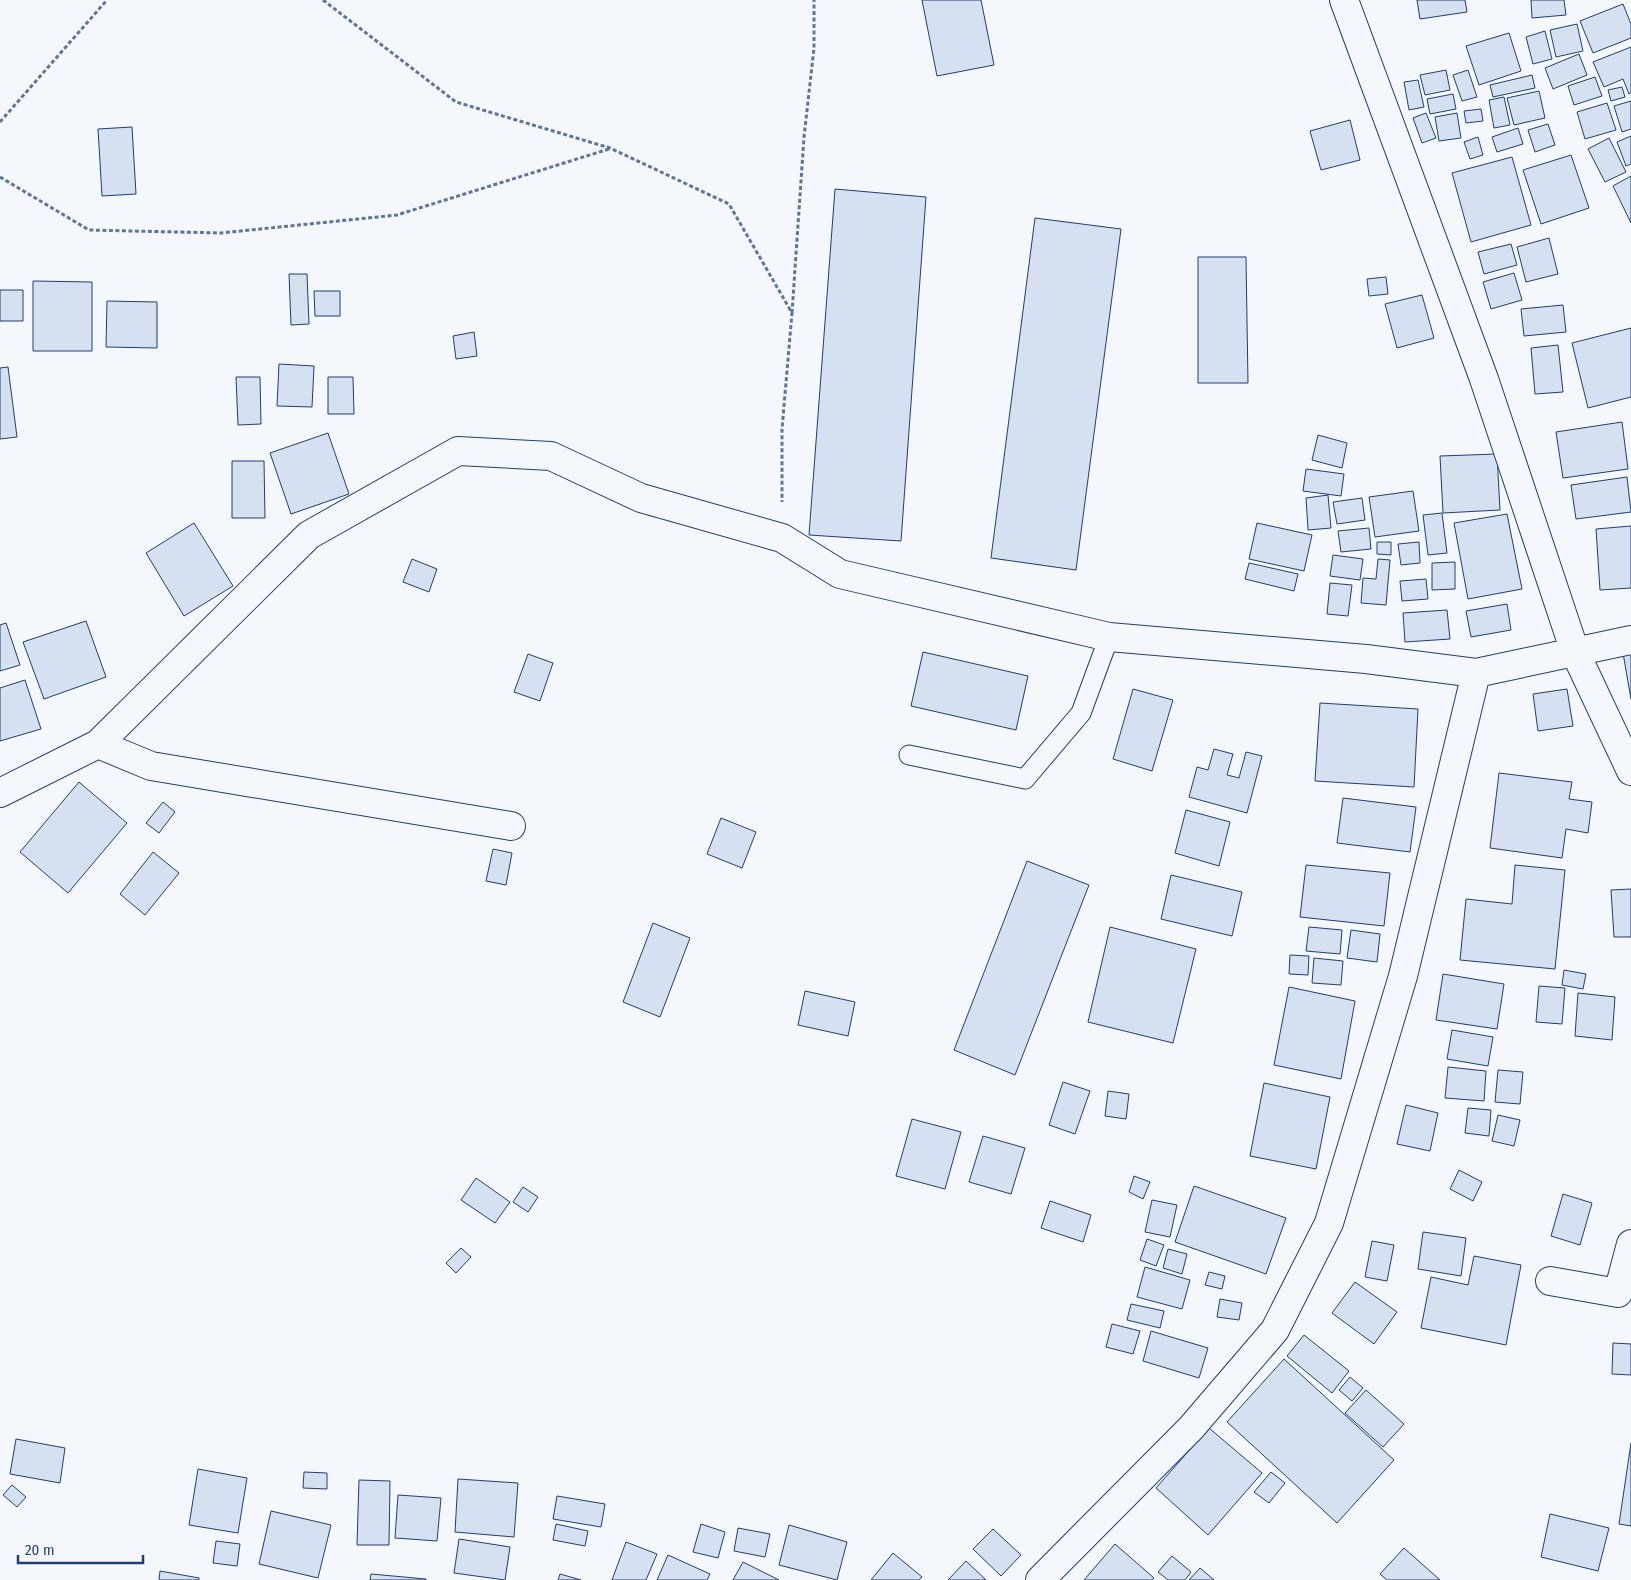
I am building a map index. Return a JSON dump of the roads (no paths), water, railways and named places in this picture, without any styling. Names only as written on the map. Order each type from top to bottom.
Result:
[{"type":"street","points":[[1344,0],[1484,379],[1536,540],[1575,652],[1631,771]]},
{"type":"street","points":[[0,794],[98,744],[309,535],[458,451],[551,456],[641,498],[782,538],[840,574],[1109,637],[1366,659],[1476,673],[1631,640]]},
{"type":"street","points":[[1040,1580],[1190,1428],[1275,1330],[1329,1223],[1403,976],[1476,673]]},
{"type":"street","points":[[98,744],[150,766],[511,826]]},
{"type":"street","points":[[1550,1281],[1618,1293],[1631,1244]]},
{"type":"lane","points":[[909,755],[1025,779],[1081,713],[1109,637]]}]
